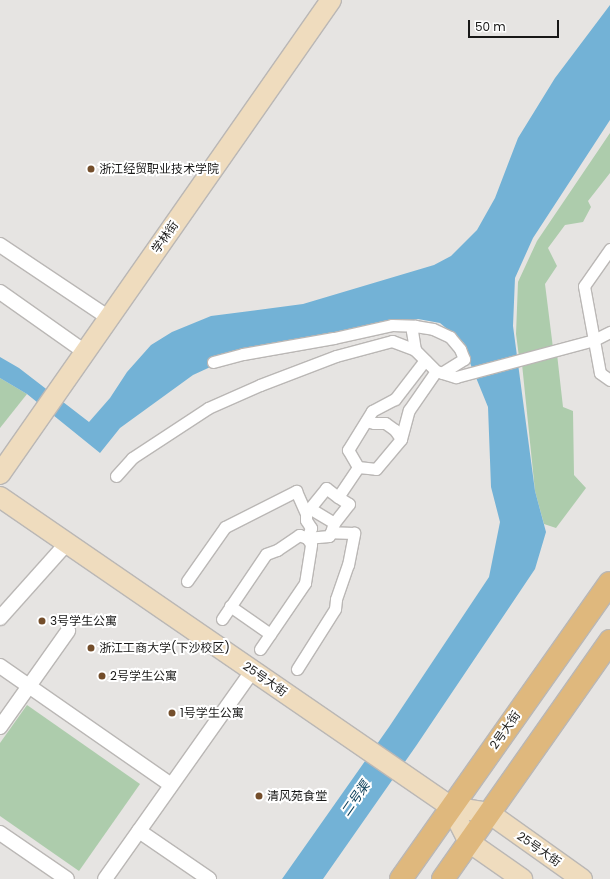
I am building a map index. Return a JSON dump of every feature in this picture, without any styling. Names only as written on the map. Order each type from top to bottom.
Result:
[{"type":"main road","name":"学林街","points":[[0,474],[331,0]]},
{"type":"main road","name":"25号大街","points":[[0,497],[451,807],[489,813],[582,879]]},
{"type":"main road","name":"2号大街","points":[[401,879],[610,583]]},
{"type":"main road","points":[[443,879],[610,641]]},
{"type":"main road","points":[[451,807],[468,842],[522,879]]},
{"type":"street","points":[[0,245],[108,318]]},
{"type":"street","points":[[610,249],[584,286],[600,373],[610,380]]},
{"type":"street","points":[[0,292],[85,352]]},
{"type":"street","points":[[213,362],[243,354],[334,338],[392,325],[415,326],[433,329],[450,337],[460,349],[464,358],[439,372],[409,410],[401,438],[376,468],[358,467]]},
{"type":"street","points":[[415,326],[412,331],[415,350]]},
{"type":"street","points":[[116,476],[132,458],[208,408],[260,385],[336,356],[392,341],[415,350],[439,372],[456,377],[594,340],[610,332]]},
{"type":"street","points":[[358,467],[348,450],[372,411],[395,399],[425,360]]},
{"type":"street","points":[[366,421],[385,423],[395,430],[401,438]]},
{"type":"street","points":[[338,497],[358,467]]},
{"type":"street","points":[[222,618],[266,554],[277,550],[299,535],[307,538],[329,536],[333,527],[349,504],[326,488],[308,511],[306,520],[311,528],[307,538]]},
{"type":"street","points":[[187,581],[225,527],[296,491],[308,511],[333,527],[354,533],[348,565],[336,599],[335,608],[297,669]]},
{"type":"street","points":[[260,648],[305,583],[311,544],[307,538]]},
{"type":"street","points":[[0,618],[67,543]]},
{"type":"street","points":[[230,606],[270,634]]},
{"type":"street","points":[[0,728],[68,631]]},
{"type":"street","points":[[0,666],[171,785]]},
{"type":"street","points":[[105,879],[253,670]]},
{"type":"street","points":[[139,831],[207,878]]},
{"type":"street","points":[[0,832],[67,879]]},
{"type":"green space","points":[[610,133],[610,173],[588,201],[591,207],[583,222],[565,225],[548,248],[557,266],[545,284],[553,348],[519,357],[516,334],[518,282],[537,241]]},
{"type":"green space","points":[[557,354],[563,407],[573,411],[574,475],[586,488],[556,528],[544,524],[535,491],[522,364]]},
{"type":"green space","points":[[0,378],[27,394],[0,428]]},
{"type":"green space","points":[[27,705],[140,784],[79,871],[0,816],[0,743]]},
{"type":"water","name":"二号渠","points":[[610,5],[610,120],[533,238],[515,278],[513,326],[535,491],[546,532],[535,569],[416,746],[323,879],[282,879],[389,727],[489,577],[500,522],[491,487],[488,407],[468,358],[464,343],[440,323],[418,319],[219,363],[193,375],[120,428],[100,453],[27,394],[0,378],[0,357],[19,368],[89,422],[110,398],[127,372],[151,345],[172,332],[211,316],[303,304],[434,265],[451,256],[477,230],[495,198],[518,138],[555,78]]},
{"type":"place","name":"浙江经贸职业技术学院","points":[[91,169]]},
{"type":"place","name":"3号学生公寓","points":[[42,621]]},
{"type":"place","name":"浙江工商大学(下沙校区)","points":[[91,648]]},
{"type":"place","name":"2号学生公寓","points":[[102,676]]},
{"type":"place","name":"1号学生公寓","points":[[172,713]]},
{"type":"place","name":"清风苑食堂","points":[[259,796]]}]
